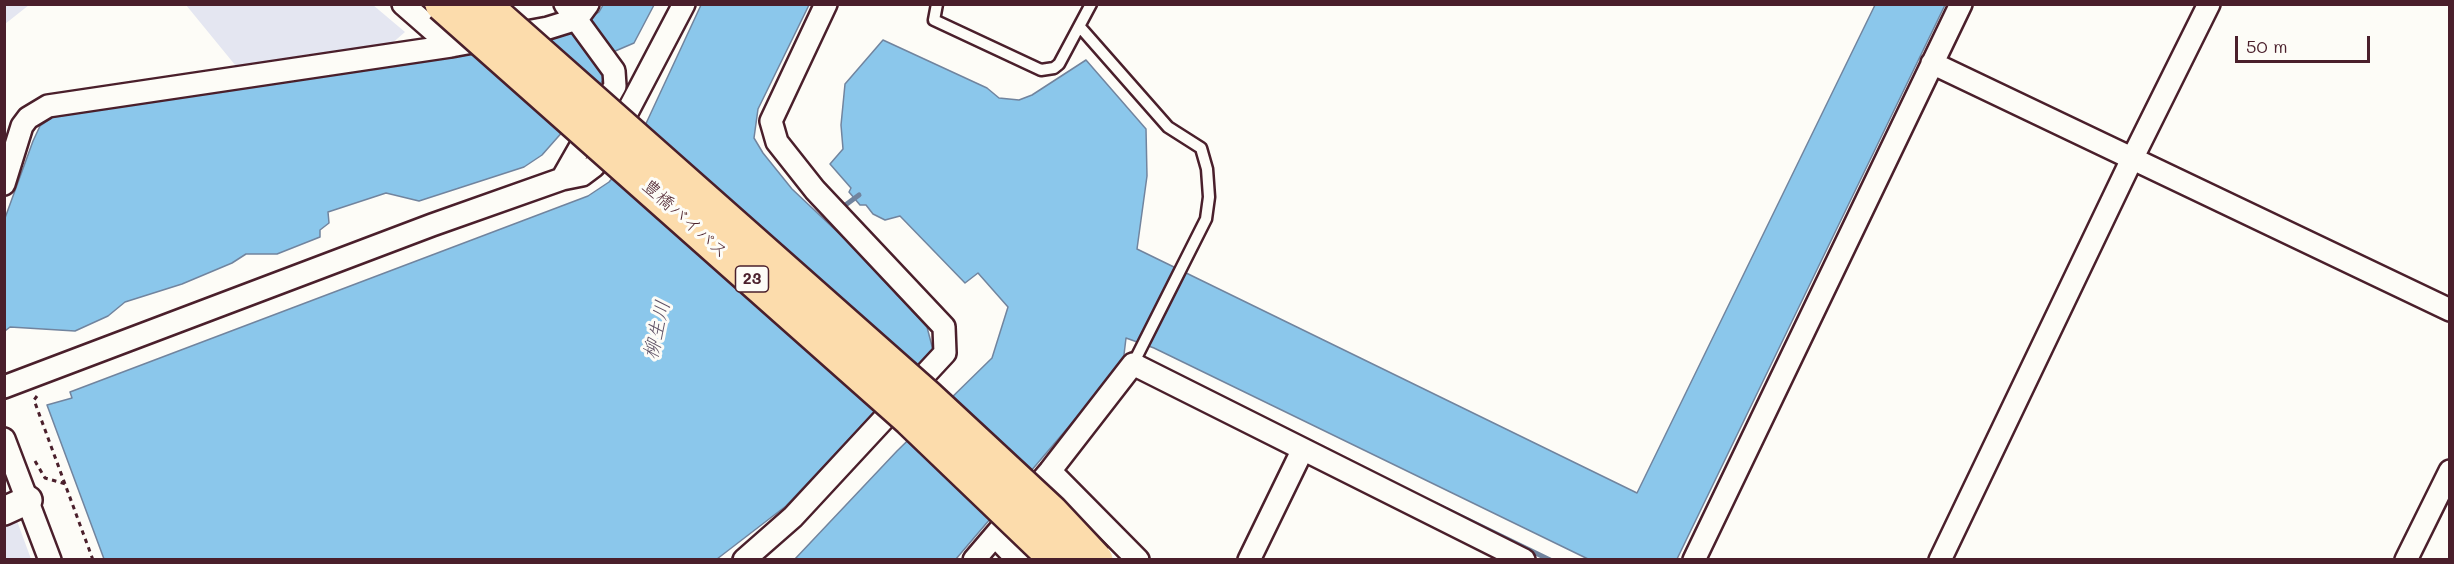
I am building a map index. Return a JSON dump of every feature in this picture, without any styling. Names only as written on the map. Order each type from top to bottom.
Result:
[{"type":"highway","name":"豊橋バイパス","points":[[442,4],[910,419],[1057,560]]},
{"type":"highway","name":"豊橋バイパス","points":[[483,4],[926,396],[1051,512],[1096,560]]},
{"type":"street","points":[[403,4],[450,46]]},
{"type":"street","points":[[450,46],[493,4]]},
{"type":"street","points":[[4,387],[432,225],[562,179],[582,175],[594,166],[610,145],[684,4]]},
{"type":"street","points":[[744,560],[793,517],[945,353],[944,327],[828,204],[777,142],[771,121],[826,4]]},
{"type":"street","points":[[1694,560],[1961,4]]},
{"type":"street","points":[[1940,560],[2132,159],[2209,4]]},
{"type":"street","points":[[4,184],[22,126],[28,118],[48,106],[450,46],[548,28],[577,11],[614,71],[615,86],[562,179]]},
{"type":"street","points":[[1932,63],[2450,310]]},
{"type":"street","points":[[974,560],[1050,471],[1133,364],[1302,451],[1487,552],[1524,560]]},
{"type":"street","points":[[4,439],[16,505],[50,560]]},
{"type":"street","points":[[1249,560],[1302,451]]},
{"type":"street","points":[[1050,471],[1138,560]]},
{"type":"street","points":[[2406,560],[2450,471]]},
{"type":"street","points":[[995,536],[1018,560]]},
{"type":"lane","points":[[937,4],[934,20],[1041,70],[1054,68],[1059,64],[1091,4]]},
{"type":"lane","points":[[1080,27],[1168,127],[1201,148],[1207,169],[1209,197],[1206,219],[1133,364]]},
{"type":"path","points":[[56,368],[34,400],[93,560]]},
{"type":"shaded area","points":[[5,4],[29,4],[29,5],[5,24]]},
{"type":"shaded area","points":[[186,5],[373,5],[405,32],[382,52],[240,71]]},
{"type":"shaded area","points":[[5,488],[31,559],[5,559]]},
{"type":"water","points":[[603,5],[654,5],[634,43],[613,52],[606,76],[580,112],[542,155],[524,167],[419,201],[386,193],[328,212],[329,223],[320,230],[320,237],[277,254],[246,254],[232,263],[182,284],[125,302],[108,316],[75,331],[10,327],[5,331],[5,218],[40,126],[53,117],[563,36],[599,12]]},
{"type":"water","name":"柳生川","points":[[701,5],[809,5],[758,109],[754,138],[792,189],[847,241],[927,327],[933,350],[786,506],[717,559],[104,559],[47,405],[72,398],[70,392],[588,196],[609,182],[630,158]]},
{"type":"water","points":[[1875,5],[1945,5],[1677,559],[1588,559],[1154,348],[1126,338],[1123,363],[956,559],[794,560],[897,451],[992,358],[1008,307],[978,273],[965,283],[900,216],[885,220],[873,214],[866,205],[860,205],[849,192],[851,188],[830,164],[843,149],[841,125],[845,84],[883,40],[987,88],[999,98],[1019,100],[1032,95],[1086,60],[1146,129],[1147,176],[1137,249],[1637,493]]},
{"type":"waterway","points":[[840,209],[859,195]]},
{"type":"waterway","points":[[1435,504],[1550,560]]}]
